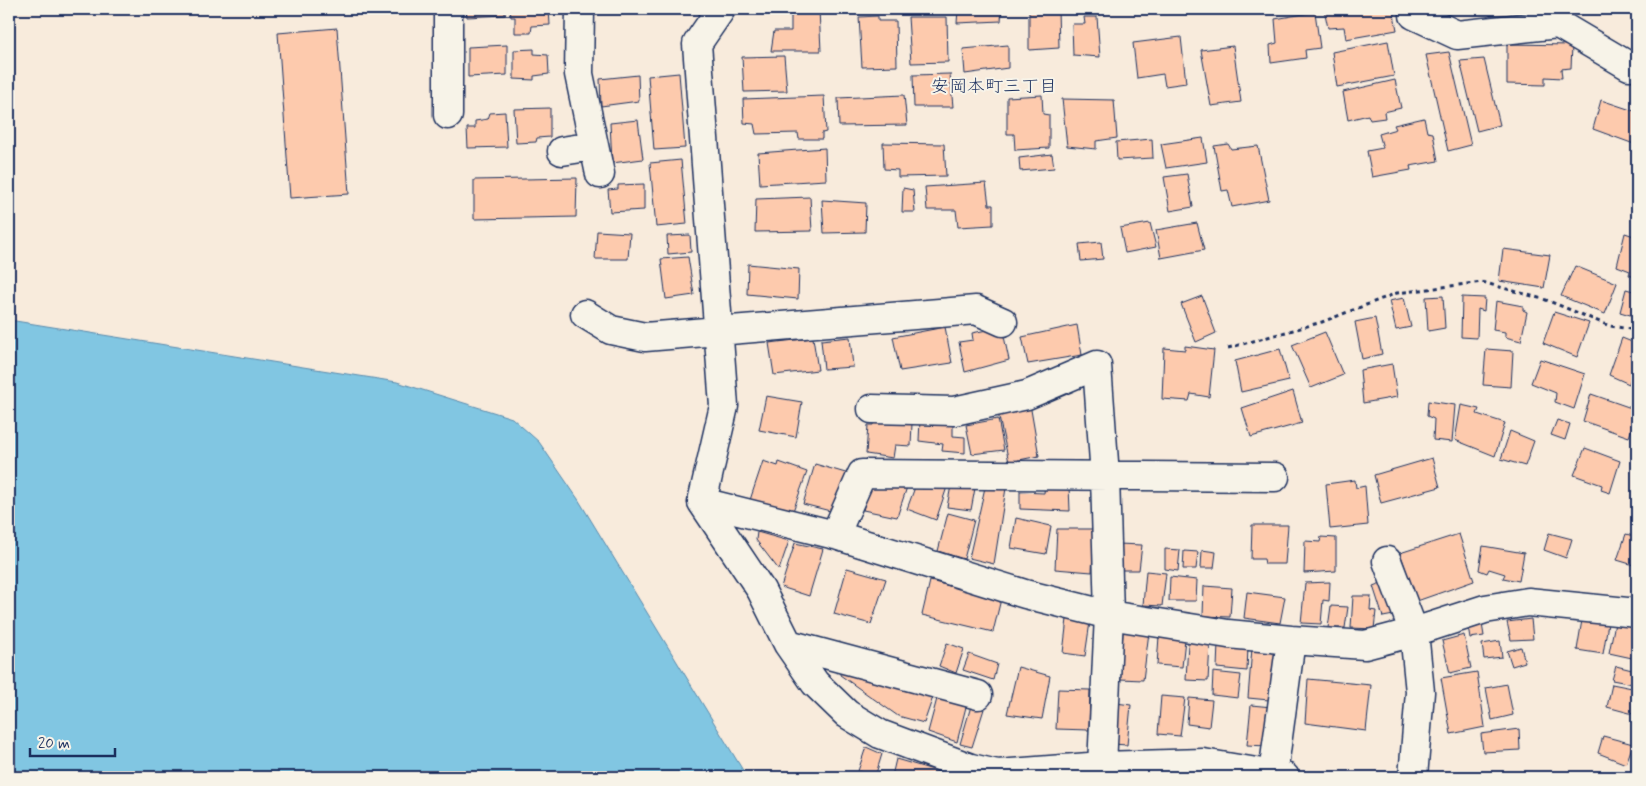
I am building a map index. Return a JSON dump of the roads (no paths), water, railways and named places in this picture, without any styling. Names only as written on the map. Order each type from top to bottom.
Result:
[{"type":"street","points":[[448,9],[448,115]]},
{"type":"street","points":[[580,9],[579,74],[600,174]]},
{"type":"street","points":[[721,9],[697,44],[724,406],[702,502],[761,590],[788,644],[815,684],[847,714],[880,734],[969,773],[997,774],[1102,766],[1203,763],[1279,776],[1291,640]]},
{"type":"street","points":[[1414,9],[1414,15],[1457,35],[1558,24],[1629,66],[1637,65]]},
{"type":"street","points":[[562,151],[594,146]]},
{"type":"street","points":[[585,314],[611,330],[645,337],[976,310],[1003,322]]},
{"type":"street","points":[[872,409],[954,411],[1027,395],[1098,366],[1105,476],[1109,615],[1102,766]]},
{"type":"street","points":[[835,535],[862,474],[1275,477]]},
{"type":"street","points":[[702,502],[835,535],[1025,594],[1109,615],[1228,634],[1366,645],[1485,609],[1528,602],[1637,612]]},
{"type":"street","points":[[1387,561],[1414,632],[1420,692],[1413,777]]},
{"type":"street","points":[[788,644],[978,695]]},
{"type":"water","points":[[9,320],[397,382],[512,418],[539,442],[578,499],[747,777],[9,777]]},
{"type":"district","name":"安岡本町三丁目","points":[[994,86]]}]
